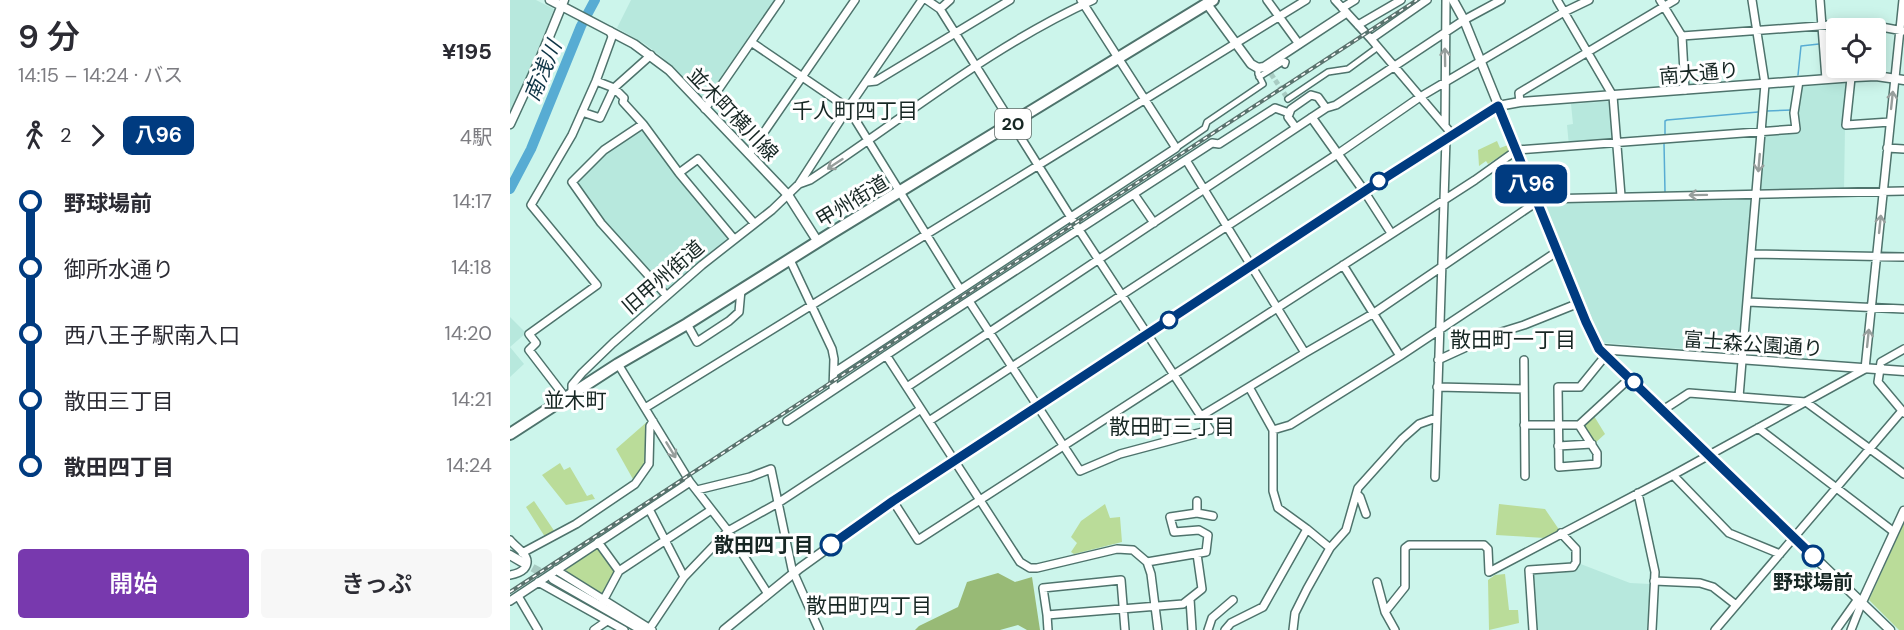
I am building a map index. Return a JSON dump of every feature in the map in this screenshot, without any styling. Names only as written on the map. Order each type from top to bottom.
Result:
[{"type":"highway","name":"甲州街道","points":[[510,434],[568,395],[790,261],[1208,1]]},
{"type":"street","points":[[510,124],[564,5],[550,0]]},
{"type":"street","points":[[705,109],[780,0]]},
{"type":"street","points":[[749,154],[855,0]]},
{"type":"street","points":[[800,184],[848,108],[922,0]]},
{"type":"street","points":[[927,0],[940,9],[1078,229],[1210,430],[1120,454],[1080,471],[969,301]]},
{"type":"street","points":[[940,9],[950,0]]},
{"type":"street","points":[[867,82],[876,81],[1010,0]]},
{"type":"street","points":[[800,184],[810,180],[870,141],[976,66],[1082,2],[1093,0]]},
{"type":"street","points":[[1267,0],[1299,44]]},
{"type":"street","points":[[645,408],[1306,0]]},
{"type":"street","points":[[1335,0],[1445,126],[1449,136],[1438,330],[1435,477]]},
{"type":"street","points":[[1258,72],[1299,44],[1354,0]]},
{"type":"street","points":[[1358,25],[1401,0]]},
{"type":"street","points":[[1371,39],[1428,0]]},
{"type":"street","points":[[1445,126],[1446,0]]},
{"type":"street","points":[[1453,0],[1464,20],[1579,303],[1603,352],[1890,630]]},
{"type":"street","points":[[907,387],[1326,108],[1336,105],[1464,20],[1501,0]]},
{"type":"street","points":[[1557,0],[1614,96],[1621,196]]},
{"type":"street","points":[[929,421],[1337,154],[1420,97],[1564,12],[1589,0]]},
{"type":"street","points":[[1520,102],[1519,93],[1662,4],[1675,0]]},
{"type":"street","points":[[1739,397],[1765,84],[1752,0]]},
{"type":"street","points":[[1820,0],[1826,79]]},
{"type":"street","points":[[1385,612],[1405,587],[1405,548],[1409,544],[1484,545],[1488,549],[1489,572],[1673,475],[1865,369],[1894,78],[1902,31],[1903,0]]},
{"type":"street","points":[[834,372],[1176,148],[1205,128],[1207,122],[1263,84],[1258,72],[1235,43],[1208,1]]},
{"type":"street","points":[[1082,2],[1176,148]]},
{"type":"street","points":[[1662,4],[1682,36],[1685,90]]},
{"type":"street","name":"並木町横川線","points":[[564,5],[651,55],[669,70],[788,195],[818,242]]},
{"type":"street","points":[[1682,36],[1860,23],[1902,31]]},
{"type":"street","points":[[568,395],[529,350],[536,343],[529,334],[597,285],[531,205],[564,151],[596,81],[612,37],[607,29]]},
{"type":"street","points":[[751,42],[848,108],[960,289]]},
{"type":"street","points":[[1288,99],[1328,72],[1347,69],[1378,47]]},
{"type":"street","points":[[582,112],[600,118],[614,88],[651,55]]},
{"type":"street","points":[[1258,72],[1286,62],[1271,74]]},
{"type":"street","name":"南大通り","points":[[1886,77],[1904,80]]},
{"type":"street","points":[[1851,78],[1846,125],[1890,122]]},
{"type":"street","name":"南大通り","points":[[1498,106],[1520,102],[1851,78]]},
{"type":"street","points":[[596,81],[614,88],[624,98],[623,102],[734,239]]},
{"type":"street","points":[[893,501],[918,540],[1475,180],[1517,150],[1796,129],[1794,113],[1799,81]]},
{"type":"street","points":[[1288,113],[1311,95],[1318,97],[1326,108]]},
{"type":"street","points":[[724,630],[794,574],[893,501],[1364,191],[1498,106]]},
{"type":"street","points":[[787,422],[1212,143],[1219,144],[1275,108],[1288,113]]},
{"type":"street","points":[[1288,113],[1288,117],[1296,128]]},
{"type":"street","points":[[1312,118],[1364,191],[1391,234]]},
{"type":"street","points":[[642,124],[604,150],[572,182],[602,223],[666,295]]},
{"type":"street","points":[[1887,148],[1904,149]]},
{"type":"street","points":[[680,173],[698,159],[754,223]]},
{"type":"street","points":[[1186,160],[1305,353]]},
{"type":"street","name":"旧甲州街道","points":[[568,395],[572,385],[582,373],[666,295],[800,184]]},
{"type":"street","points":[[1201,416],[1374,314],[1537,200],[1621,196],[1904,191]]},
{"type":"street","points":[[1134,194],[1154,223]]},
{"type":"street","points":[[1273,430],[1290,425],[1400,356],[1558,251]]},
{"type":"street","points":[[1752,254],[1904,257]]},
{"type":"street","points":[[790,261],[832,349],[833,390]]},
{"type":"street","points":[[1343,265],[1400,356]]},
{"type":"street","points":[[687,324],[698,342],[739,312],[741,290]]},
{"type":"street","points":[[1748,302],[1904,309]]},
{"type":"street","points":[[1438,360],[1495,334],[1579,303]]},
{"type":"street","points":[[1715,630],[1869,449],[1903,413],[1878,382],[1881,362],[1904,349]]},
{"type":"street","points":[[1579,425],[1597,453],[1597,464],[1559,467],[1558,387],[1581,387],[1603,352]]},
{"type":"street","name":"富士森公園通り","points":[[1603,352],[1904,371]]},
{"type":"street","points":[[886,355],[1020,562],[1030,568],[1117,549],[1133,550],[1147,562],[1158,630]]},
{"type":"street","points":[[1524,360],[1525,476]]},
{"type":"street","points":[[618,364],[690,482],[728,531],[768,594]]},
{"type":"street","points":[[1524,425],[1579,425],[1630,378]]},
{"type":"street","points":[[1249,387],[1273,430],[1274,491],[1278,508],[1330,548]]},
{"type":"street","points":[[1437,387],[1524,389]]},
{"type":"street","points":[[1663,410],[1689,393],[1806,402],[1904,474]]},
{"type":"street","points":[[648,629],[684,577],[728,531],[778,503],[921,409]]},
{"type":"street","points":[[1293,630],[1295,613],[1307,589],[1330,548],[1346,530],[1358,488],[1402,438],[1419,424],[1436,418]]},
{"type":"street","points":[[521,560],[634,484],[650,464],[650,426],[654,420]]},
{"type":"street","points":[[1758,428],[1894,532]]},
{"type":"street","points":[[1558,446],[1592,444]]},
{"type":"street","points":[[697,490],[750,477],[771,469],[794,574],[819,630]]},
{"type":"street","points":[[1673,475],[1729,533],[1780,554]]},
{"type":"street","points":[[510,601],[549,578],[598,542],[690,482]]},
{"type":"street","points":[[1638,493],[1655,572],[1652,630]]},
{"type":"street","points":[[1357,494],[1366,514]]},
{"type":"street","points":[[1197,501],[1197,513]]},
{"type":"street","points":[[649,509],[684,577]]},
{"type":"street","points":[[603,601],[619,572],[711,510]]},
{"type":"street","points":[[1851,630],[1860,601],[1904,511]]},
{"type":"street","points":[[1147,562],[1206,552],[1208,535],[1199,530],[1174,532],[1170,517],[1197,513],[1213,516]]},
{"type":"street","points":[[1225,630],[1231,623],[1263,606],[1307,529]]},
{"type":"street","points":[[1533,630],[1529,570],[1573,567],[1576,562],[1576,549],[1562,533]]},
{"type":"street","points":[[510,540],[521,560]]},
{"type":"street","points":[[598,542],[619,572]]},
{"type":"street","points":[[1047,615],[1183,604],[1202,590],[1197,554]]},
{"type":"street","points":[[510,555],[521,560]]},
{"type":"street","points":[[510,560],[521,560],[527,557],[528,561],[520,573],[510,574]]},
{"type":"street","points":[[549,578],[603,601],[648,629]]},
{"type":"street","points":[[549,578],[607,621],[624,630]]},
{"type":"street","points":[[549,578],[648,629]]},
{"type":"street","points":[[549,578],[632,630]]},
{"type":"street","points":[[1048,630],[1042,588],[1120,580],[1125,630]]},
{"type":"street","points":[[1654,581],[1700,583],[1713,587],[1736,605]]},
{"type":"street","points":[[1377,582],[1385,612],[1395,630]]},
{"type":"street","points":[[518,596],[536,629]]},
{"type":"street","points":[[1190,599],[1192,630]]},
{"type":"street","points":[[1208,630],[1212,618],[1233,600]]},
{"type":"street","points":[[1836,630],[1860,601]]},
{"type":"street","points":[[594,630],[607,621]]},
{"type":"shaded area","points":[[510,0],[536,0],[554,9],[510,112]]},
{"type":"shaded area","points":[[631,0],[777,0],[707,102],[662,57],[617,28]]},
{"type":"shaded area","points":[[1850,83],[1845,127],[1844,191],[1756,193],[1761,132],[1796,129],[1798,87]]},
{"type":"shaded area","points":[[1614,101],[1617,143],[1569,146],[1567,125],[1573,124],[1571,104]]},
{"type":"shaded area","points":[[641,127],[729,239],[671,289],[665,289],[608,226],[575,182],[605,152]]},
{"type":"shaded area","points":[[1749,197],[1751,199],[1739,351],[1737,353],[1605,343],[1601,340],[1546,203]]},
{"type":"shaded area","points":[[510,317],[526,333],[510,347]]},
{"type":"shaded area","points":[[510,347],[524,364],[510,377]]},
{"type":"shaded area","points":[[1578,563],[1630,583],[1650,584],[1647,630],[1536,630],[1533,572]]},
{"type":"green space","points":[[1497,141],[1500,148],[1508,145],[1510,150],[1488,164],[1486,161],[1479,166],[1478,150]]},
{"type":"green space","points":[[1594,416],[1605,434],[1594,444],[1583,426]]},
{"type":"green space","points":[[648,421],[647,463],[634,481],[616,449]]},
{"type":"green space","points":[[560,463],[564,470],[570,467],[587,496],[592,494],[595,499],[566,505],[542,475]]},
{"type":"green space","points":[[534,501],[557,535],[547,540],[526,507]]},
{"type":"green space","points":[[1105,504],[1110,518],[1120,517],[1122,542],[1074,554],[1071,552],[1077,543],[1071,537],[1081,521]]},
{"type":"green space","points":[[1499,504],[1545,509],[1560,531],[1545,538],[1496,535]]},
{"type":"green space","points":[[1904,523],[1904,630],[1899,630],[1869,600]]},
{"type":"green space","points":[[598,546],[615,572],[602,595],[567,574],[566,570]]},
{"type":"green space","points":[[998,573],[1015,582],[1032,577],[1040,630],[1027,630],[1018,625],[1000,630],[915,630],[958,607],[967,582]]},
{"type":"green space","points":[[1505,574],[1509,610],[1518,610],[1519,623],[1489,630],[1488,580],[1495,575]]},
{"type":"waterway","name":"南浅川","points":[[510,189],[531,149],[581,26],[595,0]]},
{"type":"waterway","points":[[1798,75],[1801,46],[1819,44]]},
{"type":"waterway","points":[[1767,111],[1792,110]]},
{"type":"waterway","points":[[1665,135],[1665,121],[1667,120],[1758,112]]},
{"type":"waterway","points":[[1664,143],[1665,192]]},
{"type":"tunnel","points":[[1271,74],[1288,99]]},
{"type":"tunnel","points":[[522,562],[553,579]]},
{"type":"railway","points":[[510,592],[1417,0]]},
{"type":"bus line","name":"八96","points":[[831,545],[893,501],[1498,106],[1599,349],[1813,556]]},
{"type":"place","name":"散田四丁目","points":[[831,545]]},
{"type":"place","name":"野球場前","points":[[1813,556]]},
{"type":"district","name":"千人町四丁目","points":[[855,111]]},
{"type":"district","name":"散田町一丁目","points":[[1513,340]]},
{"type":"district","name":"並木町","points":[[575,401]]},
{"type":"district","name":"散田町三丁目","points":[[1172,427]]},
{"type":"district","name":"散田町四丁目","points":[[869,606]]}]
